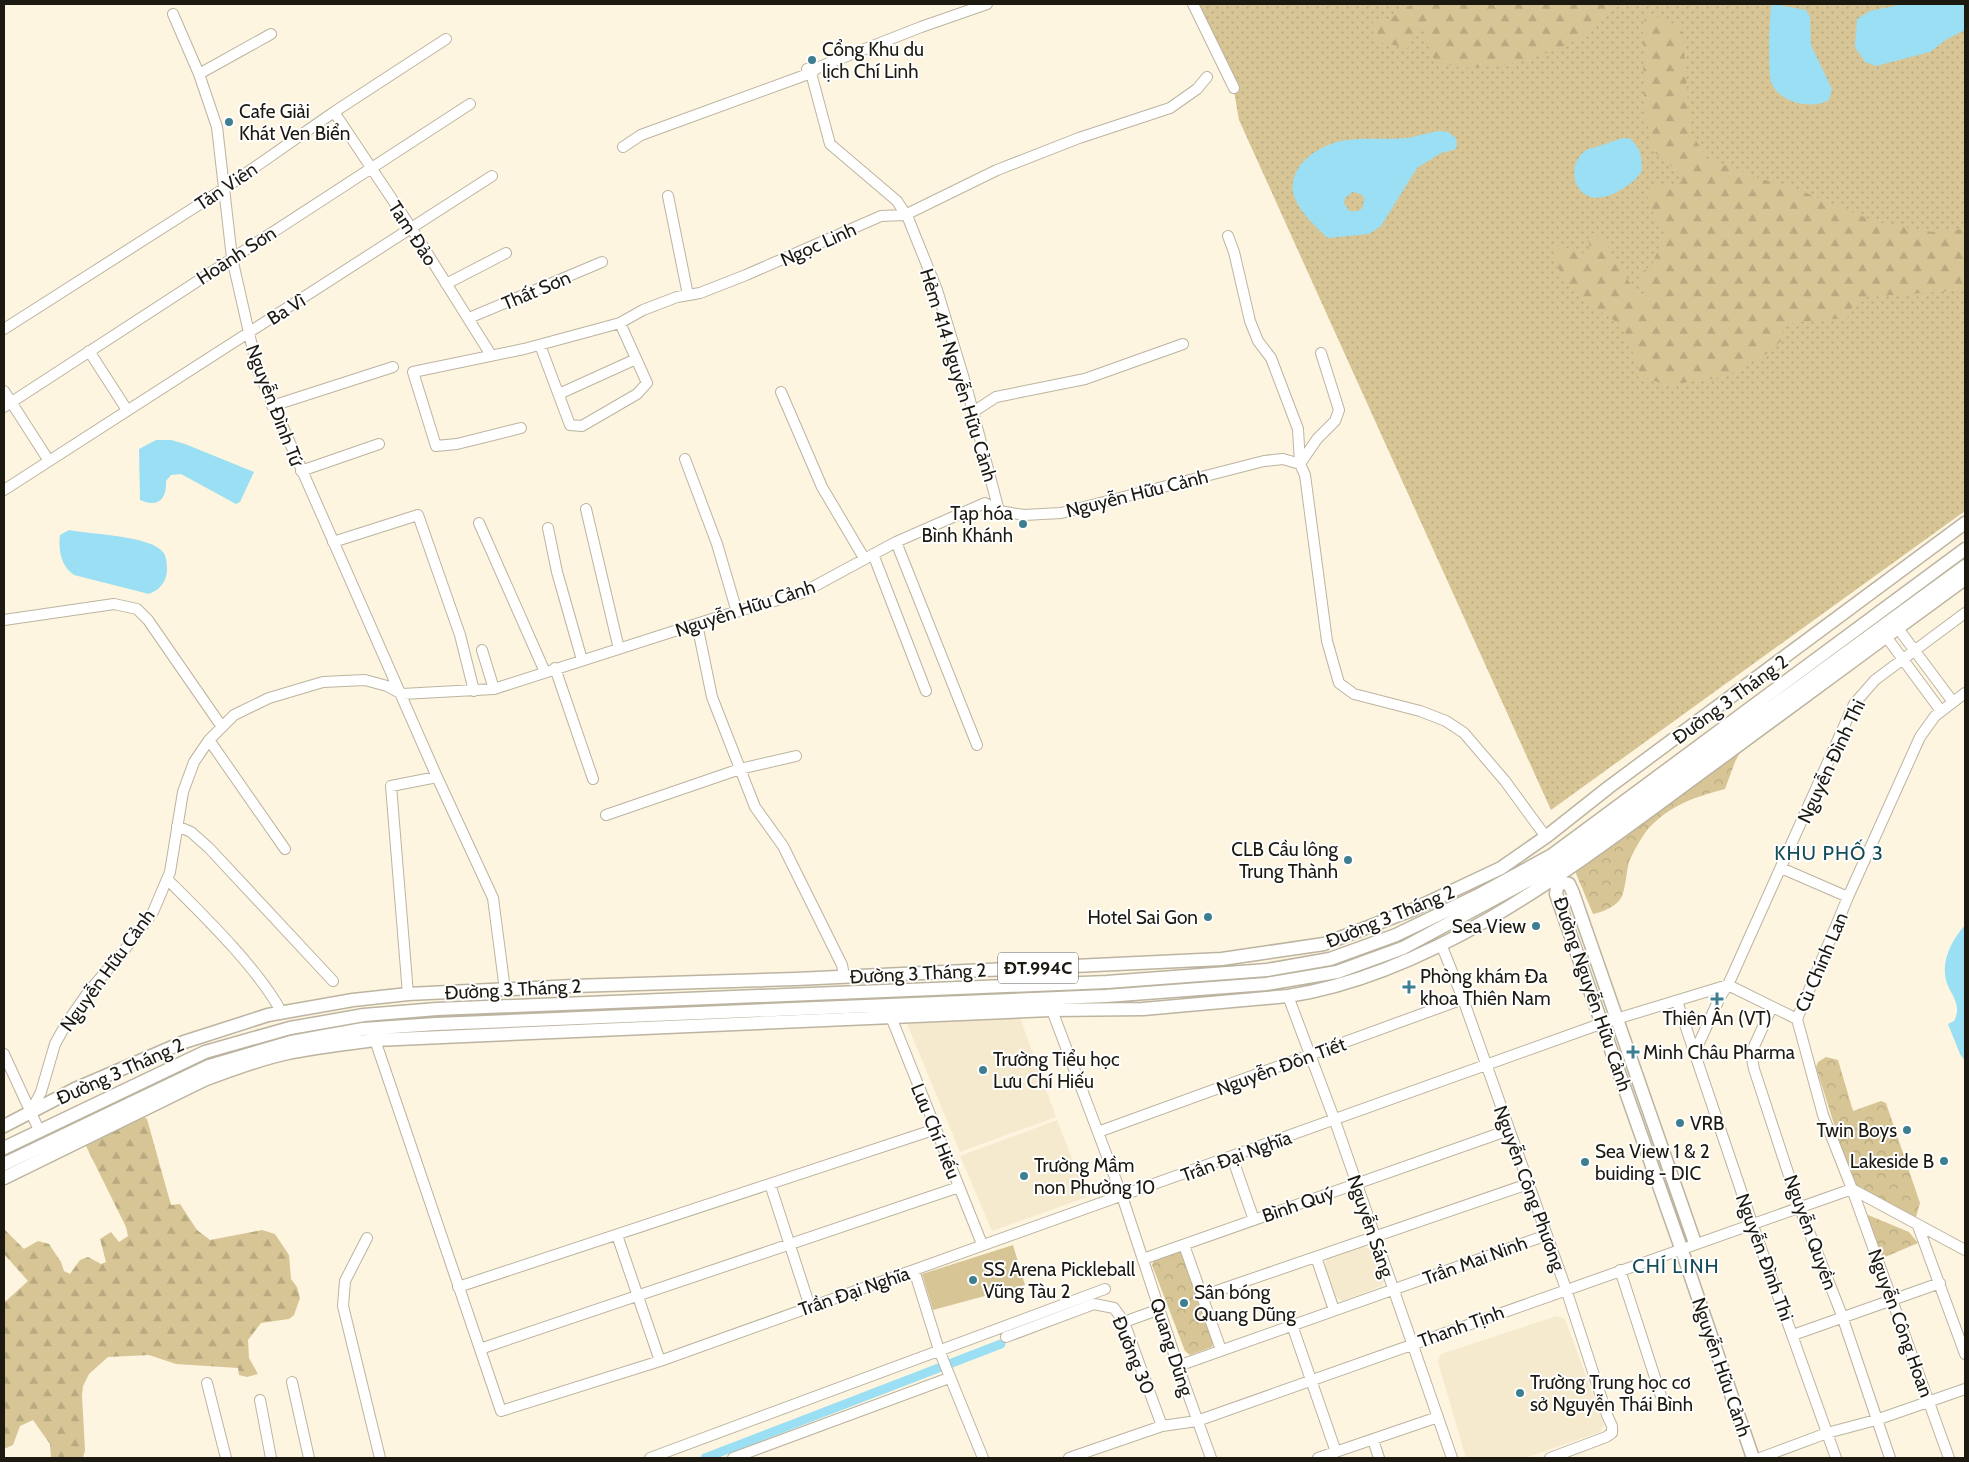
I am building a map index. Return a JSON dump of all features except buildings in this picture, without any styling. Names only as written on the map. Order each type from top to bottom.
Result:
[{"type":"main road","name":"Đường 3 Tháng 2","points":[[4,1126],[75,1089],[184,1042],[241,1022],[353,1000],[408,994],[1222,959],[1302,948],[1350,936],[1418,908],[1500,868],[1546,837],[1965,523]]},
{"type":"main road","name":"Đường 3 Tháng 2","points":[[4,1178],[204,1080],[237,1067],[286,1053],[375,1040],[889,1011],[1050,1005],[1266,984],[1337,972],[1403,948],[1555,870],[1965,549]]},
{"type":"main road","name":"Đường 3 Tháng 2","points":[[1050,1005],[1143,1009],[1288,996],[1312,992],[1377,972],[1441,944],[1555,870],[1894,624],[1965,566]]},
{"type":"main road","name":"Đường 3 Tháng 2","points":[[1894,624],[1965,579]]},
{"type":"main road","points":[[1546,837],[1555,870]]},
{"type":"main road","name":"Đường 3 Tháng 2","points":[[4,1148],[205,1052],[290,1028],[355,1016],[437,1009],[1107,982],[1266,970],[1330,960],[1396,935],[1477,896],[1555,870]]},
{"type":"main road","name":"Đường Nguyễn Hữu Cảnh","points":[[1555,870],[1569,884],[1695,1243]]},
{"type":"main road","name":"Đường Nguyễn Hữu Cảnh","points":[[1555,870],[1556,894],[1681,1248]]},
{"type":"main road","points":[[1350,936],[1357,950]]},
{"type":"main road","points":[[875,975],[876,991]]},
{"type":"main road","name":"Đường 3 Tháng 2","points":[[4,1164],[209,1066],[291,1042],[363,1029],[436,1024],[840,1014]]},
{"type":"main road","points":[[39,1130],[52,1154]]},
{"type":"main road","name":"Nguyễn Hữu Cảnh","points":[[1681,1248],[1753,1458]]},
{"type":"street","points":[[623,147],[641,135],[921,27],[987,4]]},
{"type":"street","points":[[1192,4],[1234,88]]},
{"type":"street","name":"Nguyễn Đình Tứ","points":[[173,14],[199,74],[217,127],[232,258],[257,368],[272,406],[402,694],[437,778],[493,898],[505,990]]},
{"type":"street","points":[[199,74],[270,34]]},
{"type":"street","name":"Tản Viên","points":[[4,329],[225,188],[334,112],[446,39]]},
{"type":"street","name":"Hẻm 414 Nguyễn Hữu Cảnh","points":[[809,71],[830,144],[897,202],[905,215],[937,290],[973,412],[999,511]]},
{"type":"street","name":"Ngọc Linh","points":[[521,428],[457,444],[436,446],[413,372],[540,345],[620,323],[642,310],[677,297],[700,293],[746,275],[828,241],[880,216],[905,215],[996,170],[1079,138],[1170,108],[1197,90],[1207,77]]},
{"type":"street","name":"Hoành Sơn","points":[[7,404],[470,104]]},
{"type":"street","name":"Tam Đảo","points":[[334,112],[412,229],[469,318],[490,355]]},
{"type":"street","name":"Ba Vì","points":[[4,490],[492,176]]},
{"type":"street","points":[[668,196],[688,295]]},
{"type":"street","points":[[1228,236],[1234,252],[1250,321],[1258,341],[1270,358],[1298,429],[1300,464],[1305,475],[1327,641],[1340,683],[1354,694],[1420,711],[1446,721],[1464,733],[1505,781],[1546,837]]},
{"type":"street","points":[[446,284],[506,253]]},
{"type":"street","name":"Thất Sơn","points":[[469,318],[602,262]]},
{"type":"street","points":[[540,345],[570,425],[582,426],[637,394],[647,383],[620,323]]},
{"type":"street","points":[[973,412],[996,397],[1085,378],[1183,344]]},
{"type":"street","points":[[89,350],[127,410]]},
{"type":"street","points":[[1300,464],[1317,439],[1335,421],[1339,410],[1321,353]]},
{"type":"street","points":[[558,394],[636,359]]},
{"type":"street","points":[[272,406],[393,367]]},
{"type":"street","points":[[4,391],[7,404],[49,461]]},
{"type":"street","points":[[781,392],[822,487],[869,556],[926,691]]},
{"type":"street","points":[[302,471],[379,444]]},
{"type":"street","points":[[685,459],[717,544],[737,612]]},
{"type":"street","name":"Nguyễn Hữu Cảnh","points":[[30,1113],[41,1092],[55,1044],[66,1024],[89,991],[122,953],[152,912],[166,879],[174,851],[183,792],[194,762],[209,740],[234,716],[269,698],[323,682],[366,680],[387,686],[402,694],[439,690],[474,691],[494,689],[555,668],[802,593],[896,542],[984,503],[999,511],[1024,515],[1061,513],[1264,461],[1283,459],[1300,464]]},
{"type":"street","points":[[586,509],[619,649]]},
{"type":"street","points":[[333,542],[418,515],[460,636],[474,691]]},
{"type":"street","points":[[479,523],[545,672]]},
{"type":"street","points":[[548,528],[557,572],[582,660]]},
{"type":"street","points":[[896,542],[977,745]]},
{"type":"street","points":[[4,620],[114,604],[137,609],[148,620],[222,727]]},
{"type":"street","name":"Nguyễn Đình Thi","points":[[1694,1054],[1720,997],[1728,985],[1854,704],[1875,680],[1965,613]]},
{"type":"street","points":[[697,624],[712,697],[754,807],[783,846],[842,964],[844,976]]},
{"type":"street","points":[[1894,624],[1953,702]]},
{"type":"street","points":[[1883,632],[1942,710]]},
{"type":"street","points":[[482,650],[494,689]]},
{"type":"street","points":[[555,668],[593,779]]},
{"type":"street","name":"Cù Chính Lan","points":[[1852,1189],[1823,1115],[1797,1019],[1848,896],[1920,737],[1930,721],[1965,693]]},
{"type":"street","points":[[209,740],[286,849]]},
{"type":"street","points":[[606,815],[740,769],[796,756]]},
{"type":"street","points":[[408,994],[390,786],[437,778]]},
{"type":"street","points":[[177,826],[191,832],[209,848],[333,981]]},
{"type":"street","points":[[1781,868],[1848,896]]},
{"type":"street","points":[[166,879],[196,908],[260,979],[282,1013]]},
{"type":"street","points":[[1465,886],[1477,896]]},
{"type":"street","points":[[1418,908],[1422,923]]},
{"type":"street","name":"Nguyễn Công Phương","points":[[1441,944],[1487,1065],[1612,1426],[1612,1433],[1550,1458]]},
{"type":"street","points":[[1728,985],[1797,1019]]},
{"type":"street","name":"Trần Đại Nghĩa","points":[[480,1349],[501,1412],[660,1361],[982,1244],[1232,1158],[1603,1023],[1728,985]]},
{"type":"street","name":"Nguyễn Sáng","points":[[1288,996],[1335,1120],[1452,1458]]},
{"type":"street","name":"Nguyễn Đôn Tiết","points":[[1098,1132],[1312,1056],[1463,999]]},
{"type":"street","name":"Nguyễn Đình Thi","points":[[1677,1001],[1752,1223],[1836,1458]]},
{"type":"street","name":"Quang Dũng","points":[[1050,1005],[1122,1196],[1197,1422],[1211,1458]]},
{"type":"street","name":"Nguyễn Quyền","points":[[1772,1007],[1751,1053],[1754,1069],[1799,1206],[1842,1317],[1890,1458]]},
{"type":"street","name":"Lưu Chí Hiếu","points":[[889,1011],[982,1244]]},
{"type":"street","points":[[375,1040],[480,1349],[959,1187]]},
{"type":"street","points":[[4,1054],[39,1130]]},
{"type":"street","points":[[458,1287],[936,1129]]},
{"type":"street","name":"Bình Quý","points":[[1143,1259],[1509,1130]]},
{"type":"street","points":[[1232,1158],[1254,1220]]},
{"type":"street","points":[[770,1184],[810,1306]]},
{"type":"street","points":[[1202,1296],[1528,1184]]},
{"type":"street","points":[[1852,1189],[1965,1250]]},
{"type":"street","name":"Thanh Tịnh","points":[[1069,1458],[1162,1426],[1197,1422],[1413,1343],[1799,1206],[1852,1189]]},
{"type":"street","name":"Nguyễn Công Hoan","points":[[1852,1189],[1949,1458]]},
{"type":"street","points":[[1918,1226],[1965,1354]]},
{"type":"street","points":[[617,1235],[660,1361]]},
{"type":"street","name":"Trần Mai Ninh","points":[[1178,1366],[1546,1235]]},
{"type":"street","points":[[367,1238],[345,1281],[343,1306],[380,1458]]},
{"type":"street","points":[[1184,1244],[1221,1350]]},
{"type":"street","points":[[1316,1256],[1334,1310]]},
{"type":"street","points":[[914,1270],[940,1354],[983,1458]]},
{"type":"street","points":[[1620,1270],[1661,1396]]},
{"type":"street","points":[[1793,1335],[1940,1283]]},
{"type":"street","points":[[650,1458],[940,1354],[1105,1289]]},
{"type":"street","name":"Đường 30","points":[[1006,1337],[1094,1304],[1104,1304],[1114,1308],[1124,1322],[1162,1426]]},
{"type":"street","points":[[1124,1322],[1160,1309]]},
{"type":"street","points":[[1292,1325],[1336,1452]]},
{"type":"street","points":[[734,1458],[949,1376]]},
{"type":"street","points":[[292,1382],[309,1458]]},
{"type":"street","points":[[207,1383],[226,1458]]},
{"type":"street","points":[[1760,1458],[1827,1433],[1876,1420],[1965,1388]]},
{"type":"street","points":[[260,1400],[271,1458]]},
{"type":"street","points":[[1318,1458],[1438,1417]]},
{"type":"street","points":[[1373,1440],[1379,1458]]},
{"type":"shaded area","name":"Trường Tiểu học Lưu Chí Hiếu","points":[[1020,1018],[1056,1117],[960,1152],[907,1024]]},
{"type":"shaded area","name":"Trường Mầm non Phường 10","points":[[1057,1120],[1087,1197],[992,1231],[960,1156]]},
{"type":"shaded area","points":[[1364,1246],[1376,1252],[1385,1279],[1382,1286],[1342,1301],[1336,1297],[1325,1266],[1327,1258]]},
{"type":"shaded area","name":"Trường Trung học cơ sở Nguyễn Thái Bình","points":[[1557,1316],[1565,1319],[1604,1425],[1600,1432],[1525,1458],[1466,1458],[1438,1362],[1441,1354]]},
{"type":"green space","points":[[1194,4],[1965,4],[1965,511],[1551,810],[1239,120],[1234,91]]},
{"type":"green space","points":[[1413,4],[1621,4],[1585,34],[1557,49],[1523,61],[1504,65],[1467,67],[1449,65],[1434,60],[1423,28],[1418,28],[1408,48],[1378,42],[1371,28],[1373,21],[1385,21]]},
{"type":"green space","points":[[1649,14],[1679,26],[1683,36],[1690,131],[1707,158],[1758,178],[1797,189],[1876,222],[1932,232],[1965,229],[1965,290],[1864,297],[1852,308],[1848,318],[1796,322],[1784,327],[1782,340],[1768,353],[1725,377],[1666,385],[1641,376],[1624,331],[1611,318],[1588,303],[1567,282],[1557,264],[1553,246],[1572,249],[1592,257],[1588,239],[1591,232],[1606,243],[1640,300],[1648,294],[1639,285],[1639,274],[1651,266],[1665,235],[1652,211],[1646,193],[1653,185],[1675,184],[1682,181],[1677,171],[1653,151],[1644,108],[1643,22]]},
{"type":"green space","points":[[1747,738],[1735,762],[1725,789],[1684,803],[1656,821],[1645,833],[1631,858],[1620,900],[1610,908],[1593,914],[1574,869]]},
{"type":"green space","points":[[1826,1057],[1838,1060],[1853,1111],[1881,1101],[1886,1103],[1920,1203],[1916,1217],[1913,1218],[1857,1190],[1850,1175],[1816,1067],[1818,1062]]},
{"type":"green space","points":[[143,1116],[147,1119],[171,1205],[180,1204],[197,1230],[210,1240],[262,1230],[275,1234],[289,1255],[291,1279],[297,1287],[300,1298],[294,1315],[289,1319],[261,1323],[248,1340],[249,1358],[258,1374],[247,1377],[239,1375],[238,1368],[176,1364],[149,1355],[108,1357],[89,1374],[83,1386],[85,1450],[83,1458],[51,1458],[50,1444],[33,1420],[20,1426],[13,1445],[4,1449],[4,1300],[6,1301],[28,1281],[4,1254],[4,1229],[24,1249],[38,1241],[49,1244],[61,1262],[64,1271],[70,1274],[80,1260],[88,1257],[101,1264],[106,1262],[100,1239],[111,1232],[119,1242],[128,1236],[126,1227],[86,1146]]},
{"type":"green space","points":[[1868,1215],[1909,1232],[1918,1243],[1878,1260],[1865,1218]]},
{"type":"green space","name":"SS Arena Pickleball Vũng Tàu 2","points":[[1013,1245],[1025,1285],[933,1310],[922,1274]]},
{"type":"green space","points":[[1177,1250],[1183,1254],[1214,1341],[1212,1347],[1190,1355],[1185,1351],[1152,1265],[1155,1258]]},
{"type":"water","points":[[1772,4],[1806,10],[1810,17],[1811,45],[1832,89],[1829,100],[1814,104],[1797,103],[1788,100],[1775,89],[1771,82],[1769,67]]},
{"type":"water","points":[[1904,4],[1965,4],[1965,30],[1947,39],[1930,52],[1876,66],[1865,62],[1855,47],[1857,19],[1870,11]]},
{"type":"water","points":[[1436,132],[1448,132],[1456,138],[1457,146],[1454,150],[1441,153],[1417,168],[1381,226],[1369,234],[1328,238],[1312,223],[1298,205],[1293,192],[1293,182],[1296,173],[1300,165],[1307,158],[1323,147],[1341,141],[1406,138]],"holes":[[[1352,192],[1361,194],[1364,198],[1363,207],[1359,211],[1349,211],[1344,203],[1345,198]]]},
{"type":"water","points":[[1629,138],[1636,145],[1640,153],[1642,171],[1640,174],[1623,189],[1605,197],[1593,197],[1584,193],[1578,186],[1575,177],[1578,159],[1588,149]]},
{"type":"water","points":[[156,440],[171,440],[185,444],[254,472],[240,502],[236,504],[181,474],[171,475],[166,481],[165,493],[160,500],[152,503],[140,500],[139,449]]},
{"type":"water","points":[[69,530],[119,536],[146,542],[156,547],[163,552],[166,559],[167,571],[164,582],[159,588],[149,594],[74,575],[66,567],[60,552],[60,535]]},
{"type":"water","points":[[1965,925],[1965,1061],[1960,1054],[1948,1024],[1954,1021],[1957,1010],[1955,1000],[1946,980],[1945,965],[1946,958],[1956,937]]},
{"type":"waterway","points":[[705,1458],[1001,1344]]},
{"type":"place","name":"Cổng Khu du lịch Chí Linh","points":[[812,60]]},
{"type":"place","name":"Cafe Giải Khát Ven Biển","points":[[229,122]]},
{"type":"place","name":"Tạp hóa Bình Khánh","points":[[1023,524]]},
{"type":"place","name":"CLB Cầu lông Trung Thành","points":[[1348,860]]},
{"type":"place","name":"Hotel Sai Gon","points":[[1208,917]]},
{"type":"place","name":"Sea View","points":[[1536,926]]},
{"type":"place","name":"Phòng khám Đa khoa Thiên Nam","points":[[1409,987]]},
{"type":"place","name":"Thiên Ân (VT)","points":[[1717,999]]},
{"type":"place","name":"Minh Châu Pharma","points":[[1633,1052]]},
{"type":"place","name":"Trường Tiểu học Lưu Chí Hiếu","points":[[983,1070]]},
{"type":"place","name":"VRB","points":[[1680,1123]]},
{"type":"place","name":"Twin Boys","points":[[1907,1130]]},
{"type":"place","name":"Lakeside B","points":[[1944,1161]]},
{"type":"place","name":"Sea View 1 & 2 buiding - DIC","points":[[1585,1162]]},
{"type":"place","name":"Trường Mầm non Phường 10","points":[[1024,1176]]},
{"type":"place","name":"SS Arena Pickleball Vũng Tàu 2","points":[[973,1280]]},
{"type":"place","name":"Sân bóng Quang Dũng","points":[[1184,1303]]},
{"type":"place","name":"Trường Trung học cơ sở Nguyễn Thái Bình","points":[[1520,1393]]},
{"type":"district","name":"KHU PHỐ 3","points":[[1829,853]]},
{"type":"district","name":"CHÍ LINH","points":[[1676,1266]]}]
